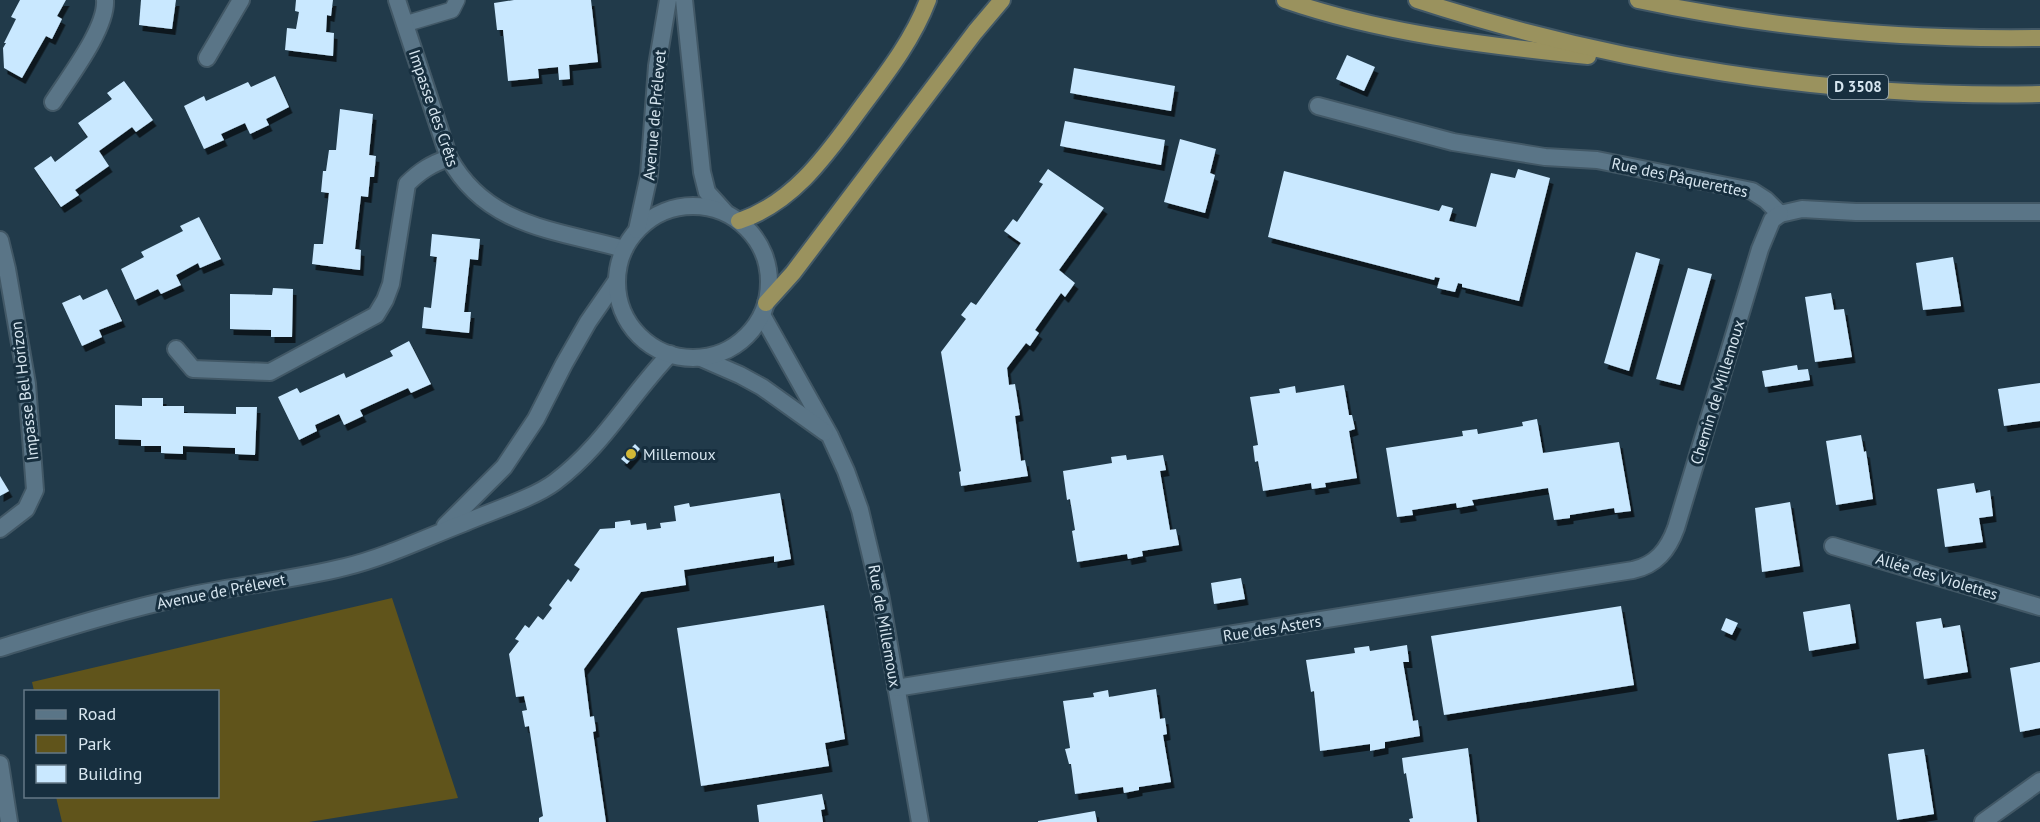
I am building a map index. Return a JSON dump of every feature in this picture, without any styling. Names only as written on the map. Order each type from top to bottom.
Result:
[{"type":"highway","points":[[734,218],[752,217],[774,204],[796,187],[823,159],[903,49],[920,21],[928,0]]},
{"type":"highway","points":[[764,309],[975,32],[1002,0]]},
{"type":"highway","points":[[1285,0],[1354,19],[1429,35],[1558,53],[1678,65]]},
{"type":"highway","name":"D 3508","points":[[1418,0],[1556,39],[1678,65],[1750,76],[1896,91],[2040,94]]},
{"type":"highway","points":[[1638,0],[1761,21],[1892,35],[2040,38]]},
{"type":"highway","points":[[1706,0],[1761,21]]},
{"type":"street","points":[[53,102],[100,26],[105,0]]},
{"type":"street","points":[[207,58],[241,0]]},
{"type":"street","name":"Impasse des Crêts","points":[[397,0],[449,159],[459,176],[472,191],[509,217],[624,249]]},
{"type":"street","name":"Avenue de Prélevet","points":[[637,230],[649,175],[657,66],[668,0]]},
{"type":"street","name":"Avenue de Prélevet","points":[[684,0],[702,172],[707,192],[734,218]]},
{"type":"street","name":"Rue des Pâquerettes","points":[[1318,106],[1454,142],[1545,157],[1597,160],[1752,191],[1766,200],[1780,214]]},
{"type":"street","points":[[176,349],[194,369],[270,372],[376,315],[391,284],[407,184],[432,164],[449,159]]},
{"type":"street","points":[[690,206],[709,208],[734,218],[755,237],[765,258],[769,280],[764,309],[743,340],[716,354],[701,358],[670,354],[652,346],[637,334],[626,318],[619,299],[617,280],[624,249],[637,230],[652,217],[670,209],[690,206]]},
{"type":"street","points":[[1780,214],[1802,209],[1856,212],[2040,212]]},
{"type":"street","name":"Chemin de Millemoux","points":[[1647,566],[1670,544],[1760,249],[1772,220],[1780,214]]},
{"type":"street","name":"Impasse Bel Horizon","points":[[0,240],[27,384],[35,490],[26,509],[0,529]]},
{"type":"street","name":"Avenue de Prélevet","points":[[440,532],[504,467],[536,419],[588,322],[617,280]]},
{"type":"street","name":"Rue de Millemoux","points":[[764,309],[830,436],[860,510],[878,583],[920,822]]},
{"type":"street","name":"Avenue de Prélevet","points":[[0,648],[81,623],[188,596],[346,567],[396,550],[516,502],[553,484],[585,458],[609,431],[646,379],[670,354]]},
{"type":"street","name":"Rue de Millemoux","points":[[701,358],[762,387],[830,436]]},
{"type":"street","name":"Allée des Violettes","points":[[1833,546],[2040,607]]},
{"type":"street","name":"Rue des Asters","points":[[896,688],[1647,566]]},
{"type":"street","points":[[0,764],[9,822]]},
{"type":"street","points":[[1983,822],[2040,781]]},
{"type":"lane","points":[[405,24],[452,10],[457,0]]},
{"type":"green space","points":[[392,598],[458,798],[309,822],[62,822],[56,798],[219,798],[219,690],[34,690],[32,682]]},
{"type":"building","points":[[20,0],[66,0],[57,16],[62,19],[52,39],[46,36],[22,78],[4,68],[3,48],[16,19],[11,17]]},
{"type":"building","points":[[141,0],[176,0],[172,29],[139,25]]},
{"type":"building","points":[[296,0],[333,0],[331,16],[327,15],[326,32],[334,33],[333,56],[285,50],[287,28],[296,29],[299,12],[295,11]]},
{"type":"building","points":[[514,0],[591,0],[598,62],[569,65],[570,79],[559,80],[558,67],[538,69],[539,78],[508,81],[503,30],[497,30],[494,3]]},
{"type":"building","points":[[1347,55],[1375,67],[1364,91],[1336,79]]},
{"type":"building","points":[[1074,68],[1175,86],[1171,111],[1070,93]]},
{"type":"building","points":[[275,76],[289,107],[266,119],[269,125],[250,134],[245,123],[221,134],[224,140],[204,149],[184,106],[204,96],[206,101],[248,82],[251,87]]},
{"type":"building","points":[[124,81],[153,120],[136,132],[132,127],[99,151],[109,166],[75,190],[79,195],[61,207],[34,168],[51,156],[55,162],[88,137],[78,123],[112,99],[107,93]]},
{"type":"building","points":[[340,109],[373,114],[369,155],[376,156],[374,177],[370,177],[368,197],[361,196],[355,249],[361,250],[360,270],[312,264],[314,244],[323,244],[329,193],[321,192],[323,171],[326,171],[329,150],[336,150]]},
{"type":"building","points":[[1065,121],[1165,140],[1161,165],[1060,146]]},
{"type":"building","points":[[1180,139],[1216,149],[1210,173],[1215,175],[1205,213],[1164,202]]},
{"type":"building","points":[[1048,169],[1104,208],[1059,270],[1075,283],[1065,297],[1061,293],[1035,330],[1039,333],[1030,346],[1026,343],[1007,368],[1009,385],[1015,384],[1020,415],[1015,416],[1021,461],[1025,460],[1028,476],[961,486],[959,472],[961,471],[941,352],[966,319],[961,315],[971,302],[976,305],[1021,243],[1004,231],[1013,219],[1017,222],[1043,184],[1039,182]]},
{"type":"building","points":[[1518,169],[1550,178],[1519,301],[1462,287],[1462,284],[1458,283],[1455,292],[1437,288],[1440,278],[1435,277],[1434,280],[1268,237],[1284,171],[1439,211],[1442,205],[1453,208],[1449,221],[1476,227],[1491,173],[1515,178]]},
{"type":"building","points":[[199,217],[221,259],[200,268],[198,263],[176,275],[181,285],[161,294],[158,289],[135,300],[121,269],[144,257],[141,252],[183,231],[180,226]]},
{"type":"building","points":[[432,234],[480,239],[478,260],[470,259],[464,312],[471,312],[469,333],[422,328],[424,307],[431,308],[437,257],[430,256]]},
{"type":"building","points":[[1636,252],[1660,259],[1629,371],[1604,363]]},
{"type":"building","points":[[1953,257],[1961,306],[1923,310],[1916,263]]},
{"type":"building","points":[[1688,268],[1712,274],[1680,385],[1656,379]]},
{"type":"building","points":[[273,288],[293,289],[292,337],[271,337],[271,330],[230,329],[230,294],[272,295]]},
{"type":"building","points":[[107,289],[122,321],[99,330],[102,337],[82,346],[62,303],[80,295],[83,300]]},
{"type":"building","points":[[1831,293],[1834,310],[1844,309],[1852,357],[1815,362],[1805,297]]},
{"type":"building","points":[[409,341],[431,384],[411,393],[408,388],[360,410],[363,416],[344,425],[339,414],[315,425],[317,431],[299,440],[278,397],[297,388],[300,393],[344,373],[346,378],[393,356],[390,351]]},
{"type":"building","points":[[1797,365],[1798,370],[1808,369],[1810,380],[1765,387],[1762,371]]},
{"type":"building","points":[[2040,383],[2040,421],[2004,426],[1998,389]]},
{"type":"building","points":[[1344,385],[1349,415],[1352,415],[1355,429],[1349,431],[1357,478],[1325,483],[1326,487],[1312,489],[1311,483],[1263,491],[1258,461],[1255,462],[1253,446],[1258,445],[1250,397],[1280,393],[1279,389],[1295,386],[1296,393]]},
{"type":"building","points":[[142,398],[163,398],[163,406],[184,406],[184,413],[236,414],[236,407],[257,407],[255,455],[235,454],[235,448],[183,446],[183,454],[161,453],[161,446],[141,446],[141,440],[115,439],[115,405],[142,406]]},
{"type":"building","points":[[1537,419],[1543,453],[1619,442],[1631,511],[1615,513],[1614,508],[1554,520],[1548,488],[1472,500],[1474,505],[1457,508],[1456,503],[1412,510],[1413,515],[1397,517],[1386,448],[1463,436],[1462,431],[1477,429],[1478,434],[1523,426],[1522,422]]},
{"type":"building","points":[[1861,435],[1864,452],[1866,451],[1873,499],[1836,505],[1826,441]]},
{"type":"building","name":"Millemoux","points":[[635,444],[640,449],[627,464],[621,459]]},
{"type":"building","points":[[1126,455],[1127,460],[1163,455],[1166,470],[1160,471],[1170,530],[1176,529],[1179,545],[1142,551],[1143,556],[1128,559],[1127,554],[1077,562],[1072,531],[1075,530],[1070,499],[1067,500],[1063,471],[1112,463],[1111,457]]},
{"type":"building","points":[[0,476],[9,491],[0,496]]},
{"type":"building","points":[[1974,483],[1976,493],[1990,490],[1993,516],[1979,518],[1983,542],[1945,547],[1937,489]]},
{"type":"building","points":[[780,493],[791,559],[774,562],[774,556],[684,570],[686,585],[641,592],[584,669],[590,717],[594,716],[596,731],[593,732],[606,822],[539,822],[539,818],[543,816],[529,726],[525,727],[522,711],[527,710],[524,696],[516,697],[509,654],[519,641],[515,639],[525,625],[529,628],[538,616],[543,620],[552,608],[549,605],[568,579],[571,582],[580,569],[574,565],[600,529],[615,528],[615,522],[630,520],[631,525],[646,523],[647,530],[661,528],[660,523],[676,521],[674,506],[689,503],[690,507]]},
{"type":"building","points":[[1790,502],[1800,566],[1762,572],[1755,508]]},
{"type":"building","points":[[1241,578],[1245,599],[1214,604],[1211,583]]},
{"type":"building","points":[[1850,604],[1856,643],[1809,651],[1803,612]]},
{"type":"building","points":[[824,605],[845,739],[825,743],[829,766],[701,786],[677,628]]},
{"type":"building","points":[[1621,606],[1634,685],[1444,715],[1431,636]]},
{"type":"building","points":[[1726,618],[1738,623],[1732,635],[1721,630]]},
{"type":"building","points":[[1941,618],[1943,628],[1960,625],[1968,672],[1924,679],[1916,622]]},
{"type":"building","points":[[1407,645],[1409,662],[1403,662],[1413,721],[1418,720],[1420,736],[1385,742],[1385,748],[1370,751],[1370,744],[1320,751],[1314,691],[1311,692],[1306,660],[1355,653],[1354,648],[1369,646],[1370,651]]},
{"type":"building","points":[[2040,662],[2040,728],[2020,732],[2010,668]]},
{"type":"building","points":[[1156,689],[1160,719],[1165,718],[1167,734],[1163,735],[1171,782],[1139,787],[1139,790],[1124,793],[1123,787],[1075,794],[1071,764],[1069,764],[1065,749],[1070,748],[1063,701],[1094,697],[1093,693],[1108,690],[1109,697]]},
{"type":"building","points":[[1468,748],[1477,822],[1410,822],[1409,819],[1413,818],[1402,758]]},
{"type":"building","points":[[1924,749],[1934,814],[1897,820],[1888,754]]},
{"type":"building","points":[[822,794],[825,809],[821,810],[823,822],[759,822],[757,805]]},
{"type":"building","points":[[1095,811],[1097,822],[1038,822],[1038,821]]},
{"type":"place","name":"Millemoux","points":[[631,454]]}]
